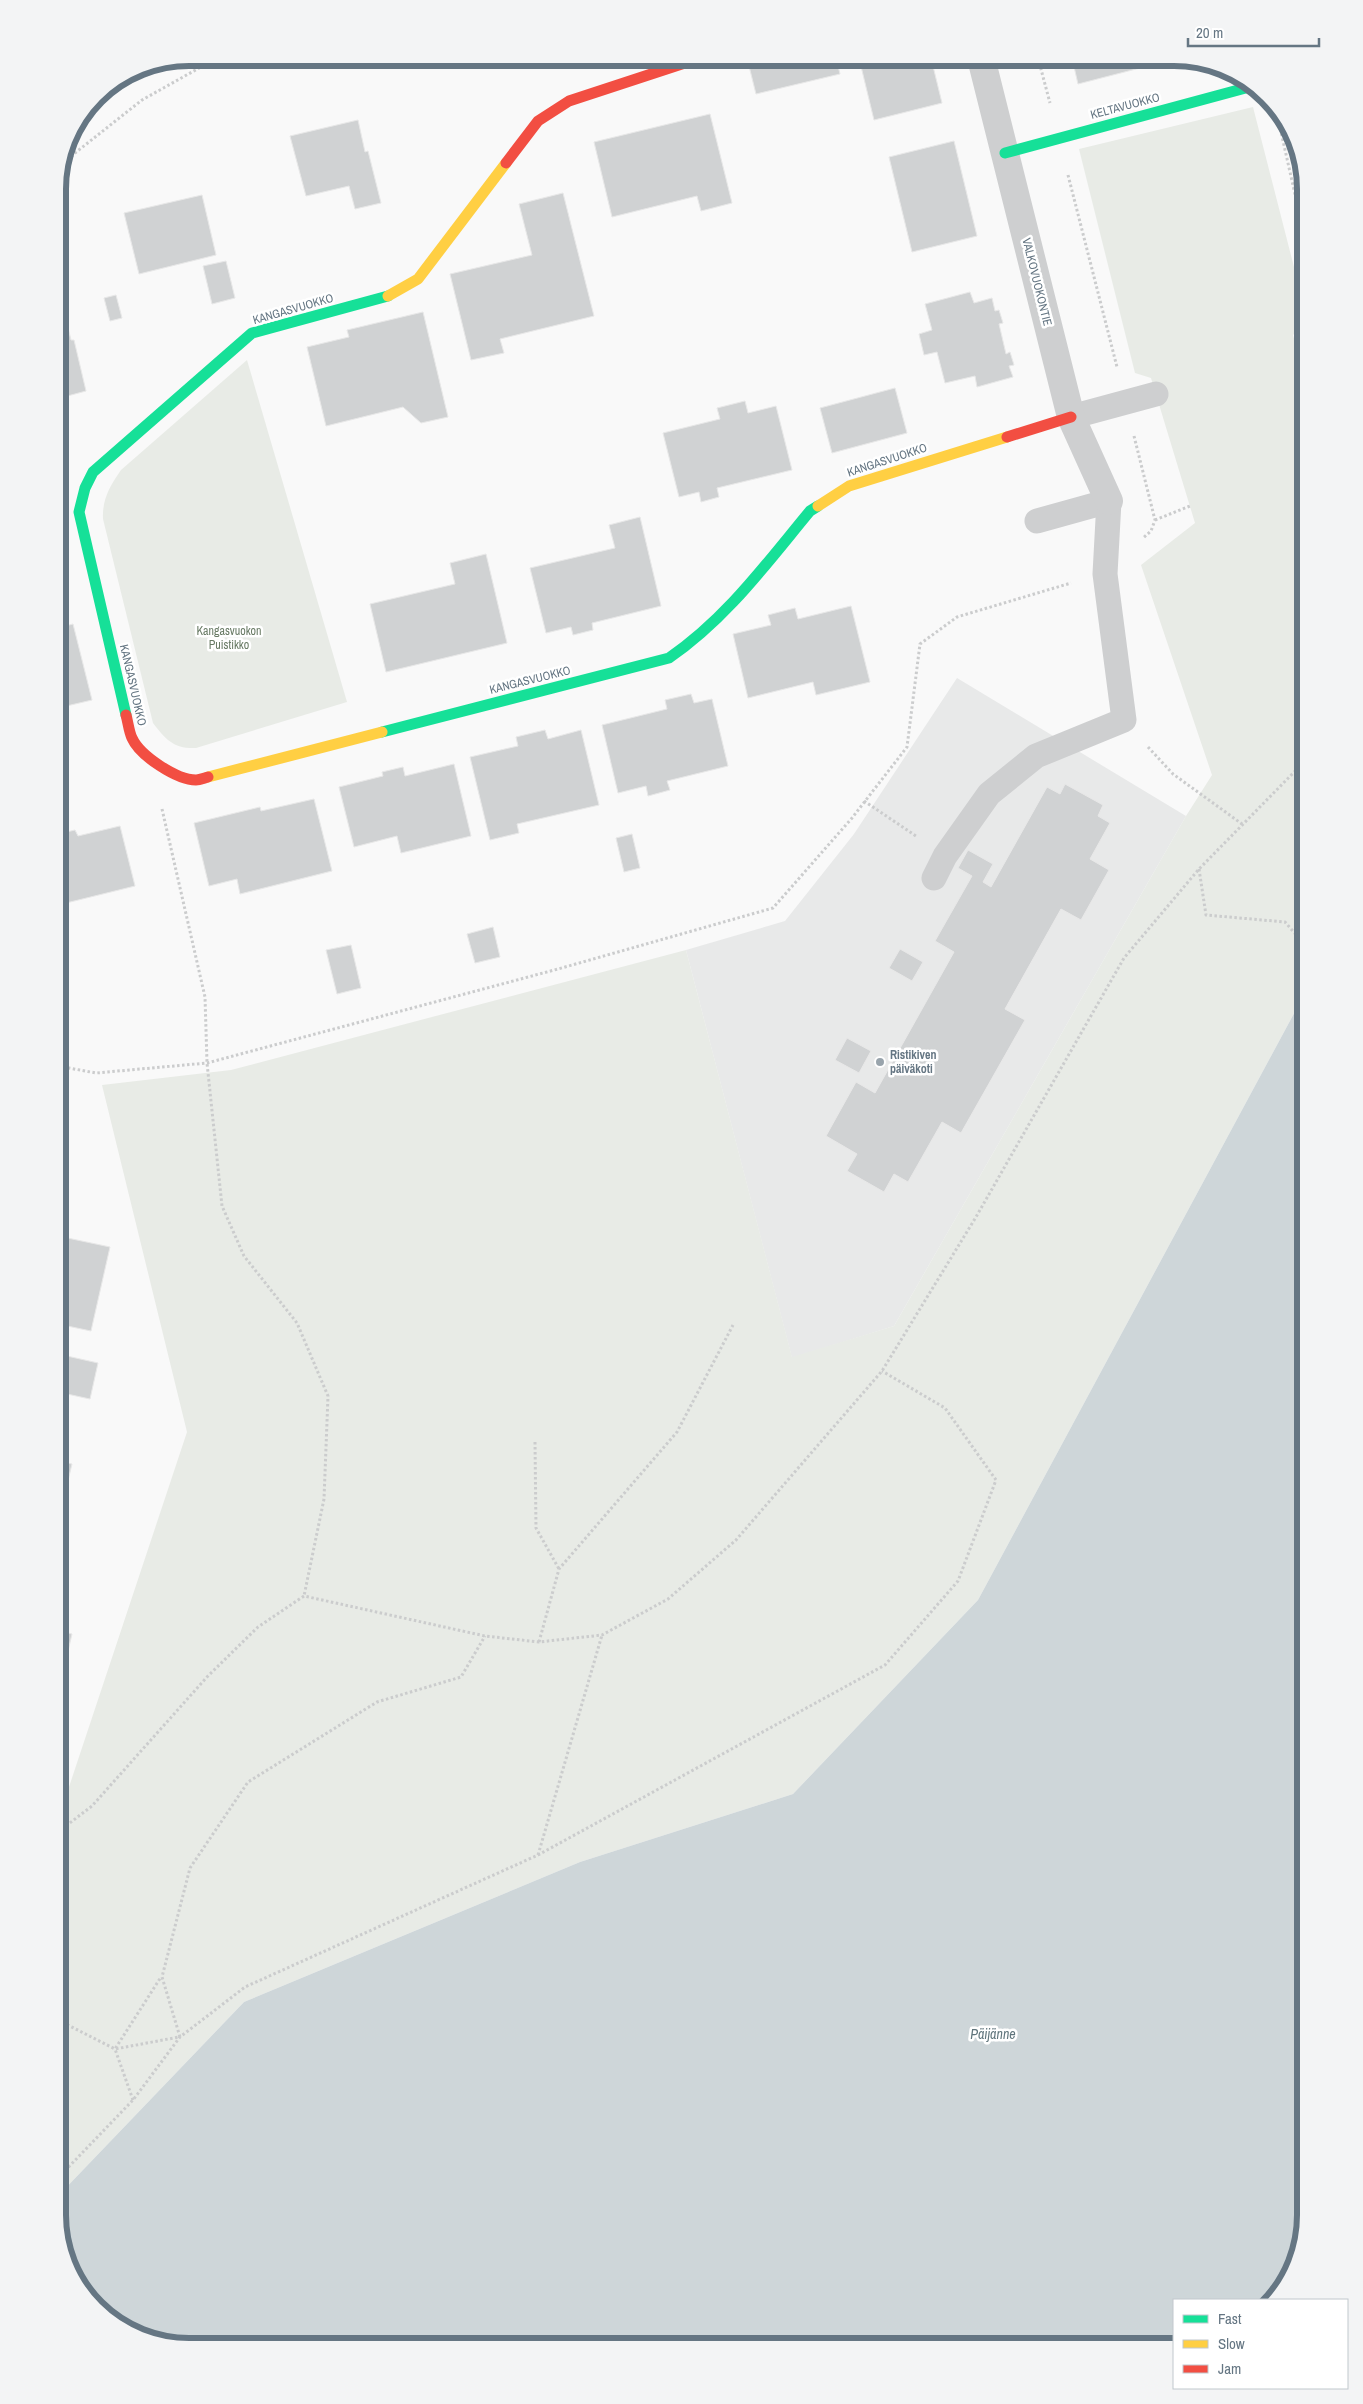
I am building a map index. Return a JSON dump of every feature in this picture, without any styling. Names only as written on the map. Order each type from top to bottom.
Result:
[{"type":"street","name":"KANGASVUOKKO","points":[[674,66],[569,101],[538,121],[418,279],[393,295],[252,333],[94,472],[85,488],[79,512],[132,739],[151,761],[172,775],[196,780],[669,658],[690,645],[712,627],[810,510],[829,497],[849,486],[1071,417]]},
{"type":"street","name":"VALKOVUOKONTIE","points":[[983,67],[1071,417],[1109,501]]},
{"type":"street","name":"KELTAVUOKKO","points":[[1005,152],[1244,88]]},
{"type":"lane","points":[[1071,417],[1156,394]]},
{"type":"lane","points":[[934,878],[945,856],[989,794],[1036,756],[1124,720],[1105,574],[1108,548],[1109,501],[1037,521]]},
{"type":"path","points":[[70,159],[142,100],[203,66]]},
{"type":"path","points":[[1040,67],[1155,520],[1151,531],[1144,538],[1108,548]]},
{"type":"path","points":[[1279,126],[1297,202]]},
{"type":"path","points":[[1155,520],[1190,506]]},
{"type":"path","points":[[67,1068],[96,1073],[207,1063],[548,972],[774,908],[907,747],[920,644],[957,617],[1105,574]]},
{"type":"path","points":[[1124,720],[1173,774],[1242,824]]},
{"type":"path","points":[[66,1826],[92,1806],[207,1677],[258,1627],[304,1596],[324,1499],[328,1396],[297,1324],[244,1256],[222,1206],[207,1063],[205,997],[151,761]]},
{"type":"path","points":[[304,1596],[485,1636],[539,1642],[602,1635],[668,1599],[736,1540],[882,1371],[976,1217],[1124,958],[1199,869],[1297,770]]},
{"type":"path","points":[[864,801],[945,856]]},
{"type":"path","points":[[1199,869],[1206,915],[1286,922],[1297,935]]},
{"type":"path","points":[[539,1642],[559,1569],[677,1432],[733,1326]]},
{"type":"path","points":[[66,2170],[133,2100],[180,2037],[245,1987],[538,1855],[885,1665],[958,1580],[996,1480],[944,1408],[882,1371]]},
{"type":"path","points":[[535,1442],[536,1528],[559,1569]]},
{"type":"path","points":[[538,1855],[602,1635]]},
{"type":"path","points":[[115,2049],[162,1976],[190,1868],[248,1782],[378,1702],[461,1677],[485,1636]]},
{"type":"path","points":[[162,1976],[180,2037]]},
{"type":"path","points":[[66,2024],[115,2049],[180,2037]]},
{"type":"path","points":[[115,2049],[133,2100]]},
{"type":"shaded area","name":"Ristikiven päiväkoti","points":[[957,678],[1186,816],[894,1326],[792,1358],[686,950],[785,921],[854,834]]},
{"type":"green space","points":[[1253,107],[1297,279],[1297,331],[1293,335],[1297,349],[1297,1008],[978,1600],[793,1794],[580,1862],[244,2002],[66,2188],[66,1795],[187,1432],[102,1085],[231,1070],[686,950],[792,1357],[894,1326],[1186,816],[1212,775],[1141,565],[1195,523],[1151,378],[1135,373],[1079,149]]},
{"type":"green space","name":"Kangasvuokon Puistikko","points":[[247,360],[347,702],[196,748],[188,748],[171,742],[153,723],[103,519],[104,505],[110,487],[121,470]]},
{"type":"water","name":"Päijänne","points":[[1297,1008],[1297,2215],[1293,2247],[1280,2276],[1264,2299],[1173,2299],[1173,2338],[181,2337],[165,2335],[135,2325],[121,2317],[97,2296],[79,2269],[73,2254],[67,2231],[66,2188],[244,2002],[580,1862],[793,1794],[978,1600]]},
{"type":"building","points":[[749,67],[838,67],[840,74],[756,94]]},
{"type":"building","points":[[861,67],[933,67],[942,103],[874,120]]},
{"type":"building","points":[[1074,67],[1144,67],[1078,84]]},
{"type":"building","points":[[710,114],[732,203],[701,211],[697,196],[612,217],[594,142]]},
{"type":"building","points":[[358,120],[365,152],[368,151],[381,203],[355,209],[349,186],[306,196],[290,136]]},
{"type":"building","points":[[954,141],[977,236],[912,252],[889,157]]},
{"type":"building","points":[[563,193],[594,316],[500,339],[504,353],[471,360],[450,274],[532,255],[519,204]]},
{"type":"building","points":[[202,195],[216,255],[139,274],[124,213]]},
{"type":"building","points":[[226,261],[235,298],[212,304],[203,266]]},
{"type":"building","points":[[970,292],[974,303],[992,298],[995,311],[999,310],[1003,323],[999,324],[1006,354],[1010,352],[1014,365],[1009,366],[1013,377],[977,387],[975,376],[945,383],[937,352],[924,355],[919,334],[932,330],[925,304]]},
{"type":"building","points":[[116,295],[122,318],[110,321],[104,298]]},
{"type":"building","points":[[423,312],[448,417],[421,423],[403,407],[326,426],[307,347],[349,337],[347,330]]},
{"type":"building","points":[[67,324],[71,340],[74,340],[86,391],[67,396]]},
{"type":"building","points":[[895,388],[907,433],[832,453],[820,408]]},
{"type":"building","points":[[745,401],[748,413],[776,406],[792,470],[717,488],[719,497],[701,502],[699,492],[679,497],[663,433],[720,419],[717,408]]},
{"type":"building","points":[[640,517],[661,606],[592,623],[593,630],[573,635],[571,627],[546,633],[530,568],[615,548],[609,525]]},
{"type":"building","points":[[486,554],[507,643],[386,672],[370,604],[455,584],[450,563]]},
{"type":"building","points":[[851,606],[870,682],[816,695],[813,682],[748,698],[733,634],[771,625],[768,615],[795,608],[798,619]]},
{"type":"building","points":[[73,624],[92,700],[67,706],[67,626]]},
{"type":"building","points":[[691,694],[694,703],[712,699],[728,766],[667,781],[670,790],[648,796],[646,786],[618,793],[602,725],[667,709],[665,700]]},
{"type":"building","points":[[545,730],[548,739],[581,730],[599,805],[517,824],[519,833],[490,840],[470,757],[518,746],[516,737]]},
{"type":"building","points":[[454,764],[471,836],[401,853],[397,836],[354,847],[339,787],[383,776],[382,772],[403,767],[405,776]]},
{"type":"building","points":[[1065,784],[1103,805],[1098,816],[1110,823],[1090,859],[1109,870],[1081,920],[1061,909],[1005,1009],[1025,1020],[961,1133],[942,1122],[908,1182],[894,1174],[884,1192],[847,1171],[857,1154],[826,1136],[856,1082],[875,1093],[954,952],[935,941],[972,876],[958,868],[968,850],[993,864],[983,882],[991,887],[1047,787],[1060,794]]},
{"type":"building","points":[[314,799],[332,871],[240,894],[237,879],[209,886],[194,823],[260,807],[261,811]]},
{"type":"building","points":[[120,826],[135,886],[67,903],[67,832],[75,830],[78,836]]},
{"type":"building","points":[[632,834],[640,868],[624,872],[616,838]]},
{"type":"building","points":[[493,927],[500,957],[475,963],[467,934]]},
{"type":"building","points":[[351,945],[361,988],[337,994],[326,950]]},
{"type":"building","points":[[900,949],[923,962],[912,981],[889,968]]},
{"type":"building","points":[[847,1038],[871,1051],[859,1073],[835,1060]]},
{"type":"building","points":[[66,1238],[110,1247],[91,1331],[66,1326]]},
{"type":"building","points":[[66,1356],[98,1363],[90,1399],[66,1394]]},
{"type":"building","points":[[66,1463],[72,1464],[66,1487]]},
{"type":"building","points":[[66,1633],[72,1634],[66,1658]]},
{"type":"traffic: fast","points":[[1005,153],[1244,88]]},
{"type":"traffic: fast","points":[[126,715],[79,512],[85,488],[93,472],[252,333],[388,296]]},
{"type":"traffic: fast","points":[[382,732],[669,658],[690,643],[727,608],[761,571],[810,511],[818,506]]},
{"type":"traffic: slow","points":[[388,296],[418,279],[506,163]]},
{"type":"traffic: slow","points":[[818,506],[849,486],[1007,437]]},
{"type":"traffic: slow","points":[[208,777],[382,732]]},
{"type":"traffic: jam","points":[[506,163],[538,121],[569,101],[674,66]]},
{"type":"traffic: jam","points":[[1007,437],[1071,417]]},
{"type":"traffic: jam","points":[[126,715],[129,730],[136,745],[160,766],[188,779],[197,780],[208,777]]},
{"type":"place","name":"Ristikiven päiväkoti","points":[[880,1062]]}]
